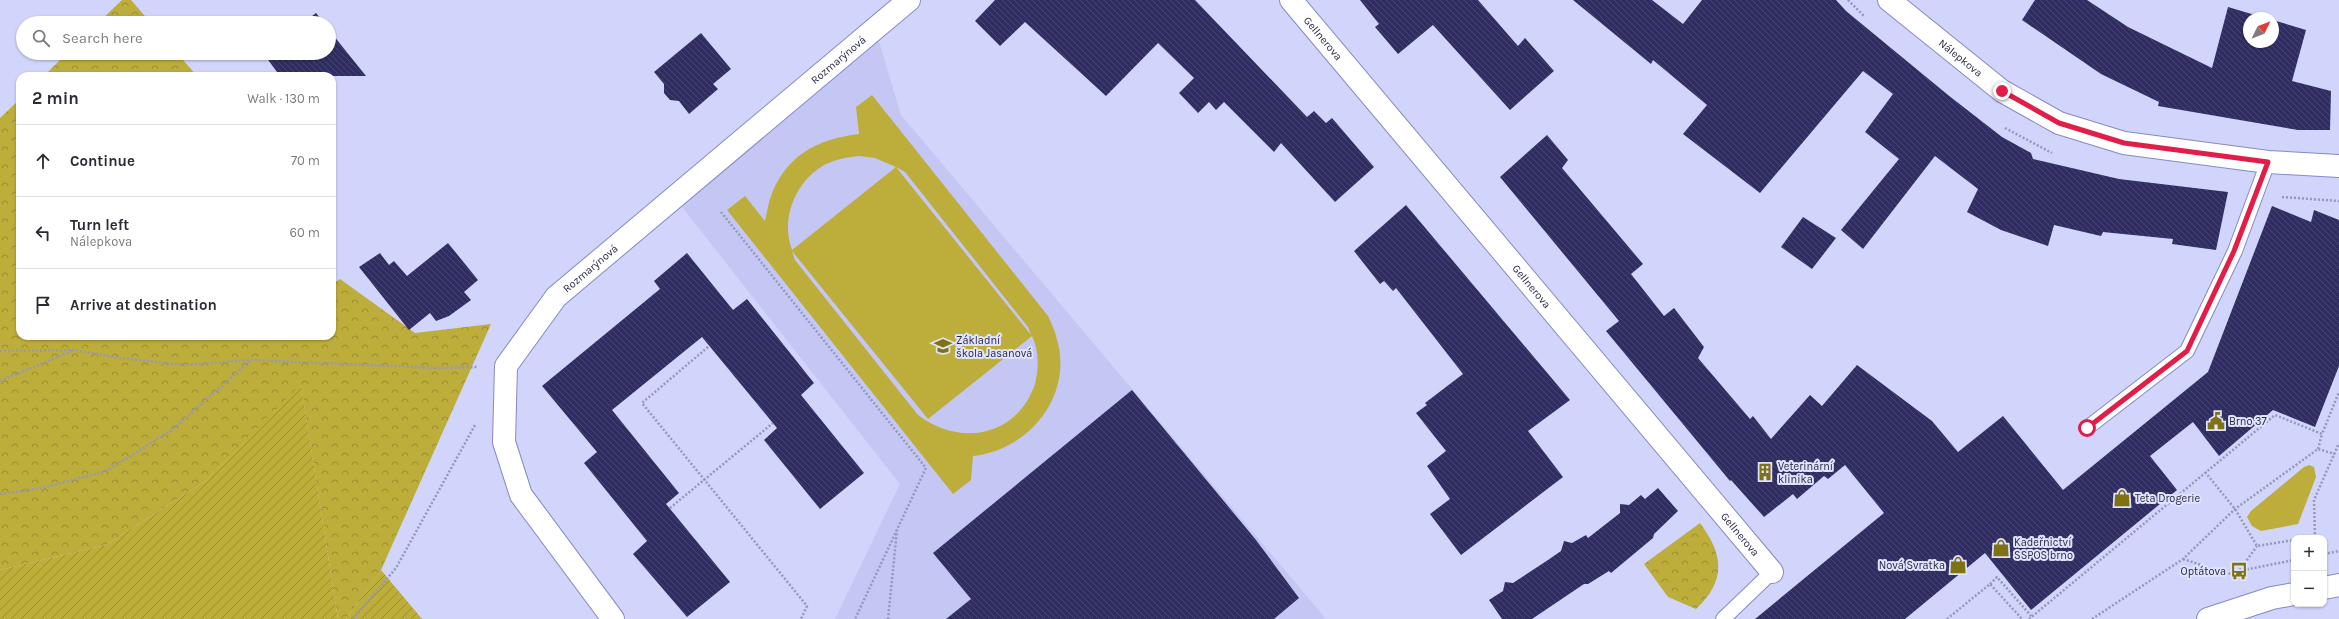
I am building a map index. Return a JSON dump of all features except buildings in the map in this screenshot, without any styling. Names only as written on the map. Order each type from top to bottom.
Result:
[{"type":"street","name":"Rozmarýnová","points":[[506,366],[556,297],[909,0]]},
{"type":"street","name":"Gellnerova","points":[[1291,0],[1772,572]]},
{"type":"street","name":"Nálepkova","points":[[1889,0],[2002,91],[2059,123],[2124,143],[2268,162],[2339,166]]},
{"type":"street","points":[[506,366],[504,442],[521,495],[613,619]]},
{"type":"street","points":[[2327,587],[2339,585]]},
{"type":"street","points":[[2208,619],[2272,598],[2291,595]]},
{"type":"lane","points":[[2087,428],[2187,351],[2234,251],[2268,162]]},
{"type":"lane","points":[[1723,619],[1772,572]]},
{"type":"path","points":[[721,212],[926,468],[855,619]]},
{"type":"path","points":[[708,348],[642,403],[807,606],[801,619]]},
{"type":"path","points":[[0,351],[74,350],[119,358],[183,365],[250,360],[436,368],[506,366]]},
{"type":"path","points":[[0,381],[74,350]]},
{"type":"path","points":[[0,494],[42,488],[106,471],[172,430],[250,360]]},
{"type":"path","points":[[2092,619],[2183,559],[2235,509],[2318,449],[2322,434],[2339,392]]},
{"type":"path","points":[[1948,619],[1997,577],[2030,618],[2275,415],[2322,434]]},
{"type":"path","points":[[353,619],[396,568],[476,422]]},
{"type":"path","points":[[670,508],[773,423]]},
{"type":"path","points":[[2315,535],[2314,500],[2339,443]]},
{"type":"path","points":[[2318,449],[2335,454]]},
{"type":"path","points":[[2206,472],[2235,509],[2257,546]]},
{"type":"path","points":[[888,619],[898,527]]},
{"type":"path","points":[[2239,571],[2257,546],[2291,540]]},
{"type":"path","points":[[2327,553],[2339,551]]},
{"type":"path","points":[[2183,559],[2228,574],[2291,561]]},
{"type":"path","points":[[1990,584],[2022,619]]},
{"type":"shaded area","name":"Základní škola Jasanová","points":[[878,38],[901,115],[1326,619],[835,619],[900,484],[682,207]]},
{"type":"green space","points":[[122,0],[131,0],[145,16],[105,16]]},
{"type":"green space","points":[[60,60],[183,60],[194,72],[48,72]]},
{"type":"green space","points":[[872,95],[1048,316],[1056,336],[1060,358],[1059,378],[1053,398],[1043,416],[1029,431],[1013,443],[994,452],[973,456],[971,480],[953,494],[727,210],[745,196],[765,221],[770,199],[777,182],[785,170],[795,160],[817,145],[844,136],[859,134],[856,107]],"holes":[[[859,156],[875,158],[896,167],[792,250],[788,225],[793,201],[806,180],[815,171],[834,161]],[[896,167],[905,172],[1028,327],[1031,335]],[[792,251],[928,419],[1032,336],[1038,359],[1035,384],[1027,402],[1015,416],[1001,426],[986,431],[969,433],[951,431],[934,425],[918,415],[795,260]]]},
{"type":"green space","points":[[16,103],[16,340],[336,340],[336,282],[340,279],[415,333],[491,324],[381,570],[346,619],[338,619],[301,385],[204,482],[106,545],[0,570],[0,118]]},
{"type":"green space","points":[[301,384],[338,619],[0,619],[0,570],[106,545],[204,482]]},
{"type":"green space","points":[[2309,465],[2314,467],[2316,477],[2298,524],[2261,531],[2252,526],[2247,517],[2251,511],[2304,467]]},
{"type":"green space","points":[[1700,523],[1714,546],[1718,568],[1717,578],[1713,588],[1706,599],[1696,609],[1668,597],[1644,564]]},
{"type":"green space","points":[[381,570],[422,619],[346,619]]},
{"type":"place","name":"Základní škola Jasanová","points":[[943,346]]},
{"type":"place","name":"Brno 37","points":[[2216,421]]},
{"type":"place","name":"Veterinární klinika","points":[[1765,472]]},
{"type":"place","name":"Teta Drogerie","points":[[2122,498]]},
{"type":"place","name":"Kadeřnictví SSPOS brno","points":[[2001,548]]},
{"type":"place","name":"Nová Svratka","points":[[1958,565]]},
{"type":"place","name":"Optátova","points":[[2239,571]]},
{"type":"route","points":[[2002,91],[2059,123],[2124,143],[2268,162],[2234,251],[2187,351],[2087,428]]}]
